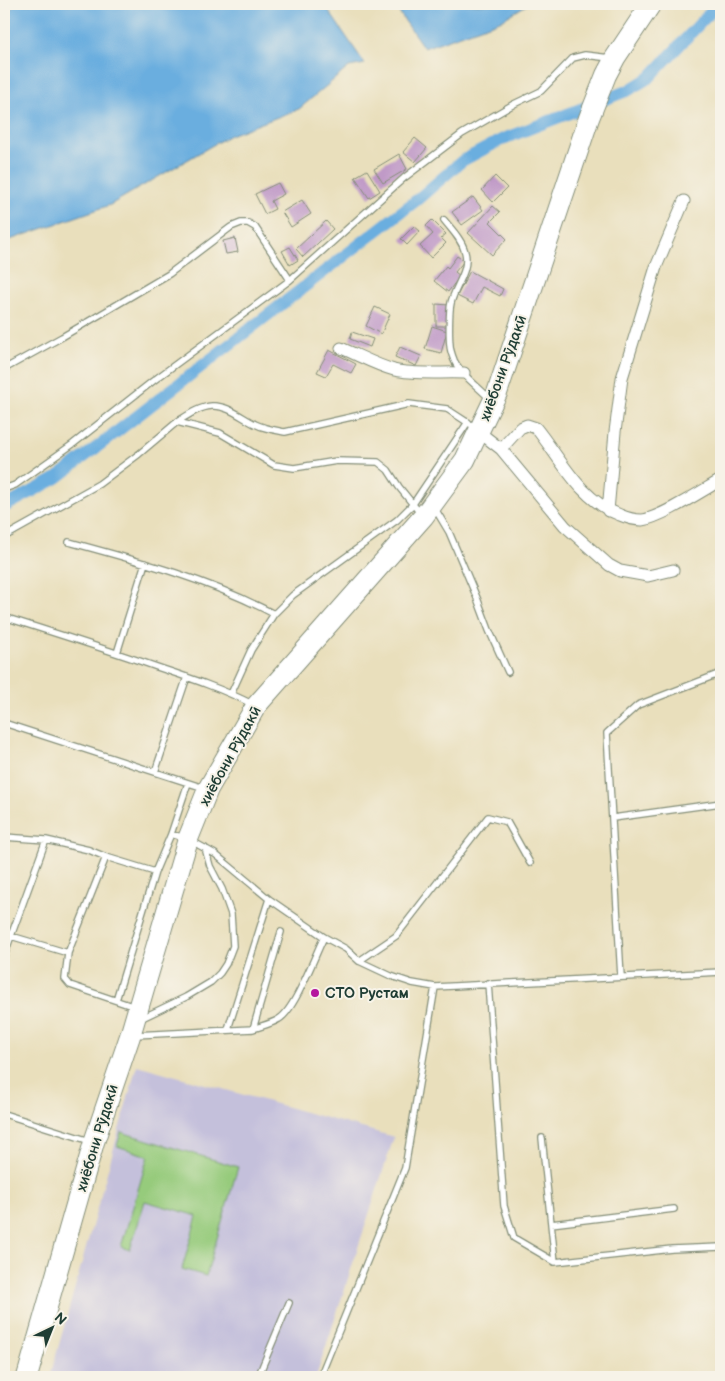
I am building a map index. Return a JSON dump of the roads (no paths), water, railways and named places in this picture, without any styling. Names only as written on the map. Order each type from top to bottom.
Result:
[{"type":"highway","name":"хиёбони Рӯдакӣ","points":[[28,1377],[94,1142],[134,1022],[188,840],[208,789],[256,706],[465,460],[474,427],[493,402],[589,118],[611,66],[651,4]]},
{"type":"street","points":[[608,511],[622,378],[656,267],[684,200]]},
{"type":"street","points":[[341,348],[396,370],[464,373]]},
{"type":"street","points":[[501,449],[520,428],[527,425],[536,428],[583,490],[595,502],[608,511],[629,518],[643,520],[661,514],[721,480]]},
{"type":"street","points":[[474,427],[501,449],[564,526],[608,565],[620,570],[648,576],[673,570]]},
{"type":"lane","points":[[4,489],[15,484],[73,444],[153,381],[290,280],[404,178],[462,134],[541,91],[573,58],[585,55],[611,66]]},
{"type":"lane","points":[[444,220],[460,241],[465,252],[466,262],[464,273],[451,304],[450,347],[454,361],[493,402]]},
{"type":"lane","points":[[4,369],[169,274],[230,228],[241,224],[248,222],[255,227],[290,280]]},
{"type":"lane","points":[[4,537],[99,484],[177,422],[200,408],[213,406],[225,408],[256,425],[285,432],[409,404],[447,409],[474,427]]},
{"type":"lane","points":[[177,422],[220,433],[274,465],[294,468],[337,461],[378,462],[388,470],[399,487],[448,532],[508,672]]},
{"type":"lane","points":[[231,694],[251,650],[274,614],[293,595],[397,520],[423,508]]},
{"type":"lane","points":[[69,542],[145,563],[250,601],[274,614]]},
{"type":"lane","points":[[117,653],[145,563]]},
{"type":"lane","points":[[4,617],[187,677],[256,706]]},
{"type":"lane","points":[[621,977],[607,733],[638,705],[721,673]]},
{"type":"lane","points":[[155,772],[187,677]]},
{"type":"lane","points":[[4,723],[208,789]]},
{"type":"lane","points":[[134,1022],[186,997],[211,982],[226,964],[232,946],[231,914],[222,889],[210,866],[188,840],[188,783]]},
{"type":"lane","points":[[613,818],[721,803]]},
{"type":"lane","points":[[359,961],[396,936],[488,817],[506,822],[530,863]]},
{"type":"lane","points":[[4,838],[46,840],[89,850],[155,872]]},
{"type":"lane","points":[[4,956],[46,840]]},
{"type":"lane","points":[[116,1000],[155,872],[188,840]]},
{"type":"lane","points":[[188,840],[215,854],[270,899],[324,937],[346,949],[359,961],[391,976],[412,983],[435,987],[721,972]]},
{"type":"lane","points":[[106,857],[68,953],[65,979],[70,985],[116,1000],[134,1022],[253,1029],[280,1019],[286,1013],[302,985],[324,937]]},
{"type":"lane","points":[[228,1029],[270,899]]},
{"type":"lane","points":[[253,1029],[281,932]]},
{"type":"lane","points":[[11,936],[68,953]]},
{"type":"lane","points":[[488,983],[504,1206],[514,1238],[554,1262],[672,1249],[721,1247]]},
{"type":"lane","points":[[320,1377],[405,1168],[435,987]]},
{"type":"lane","points":[[4,1114],[94,1142]]},
{"type":"lane","points":[[542,1138],[554,1262]]},
{"type":"lane","points":[[551,1224],[674,1210]]},
{"type":"lane","points":[[258,1377],[289,1304]]},
{"type":"water","points":[[16,4],[324,4],[365,64],[349,67],[299,109],[230,135],[110,205],[4,242],[4,15]]},
{"type":"water","points":[[393,4],[528,4],[500,21],[424,48]]},
{"type":"waterway","points":[[4,507],[57,478],[418,199],[462,161],[503,139],[629,90],[650,77],[718,4]]},
{"type":"place","name":"СТО Рустам","points":[[315,993]]}]
